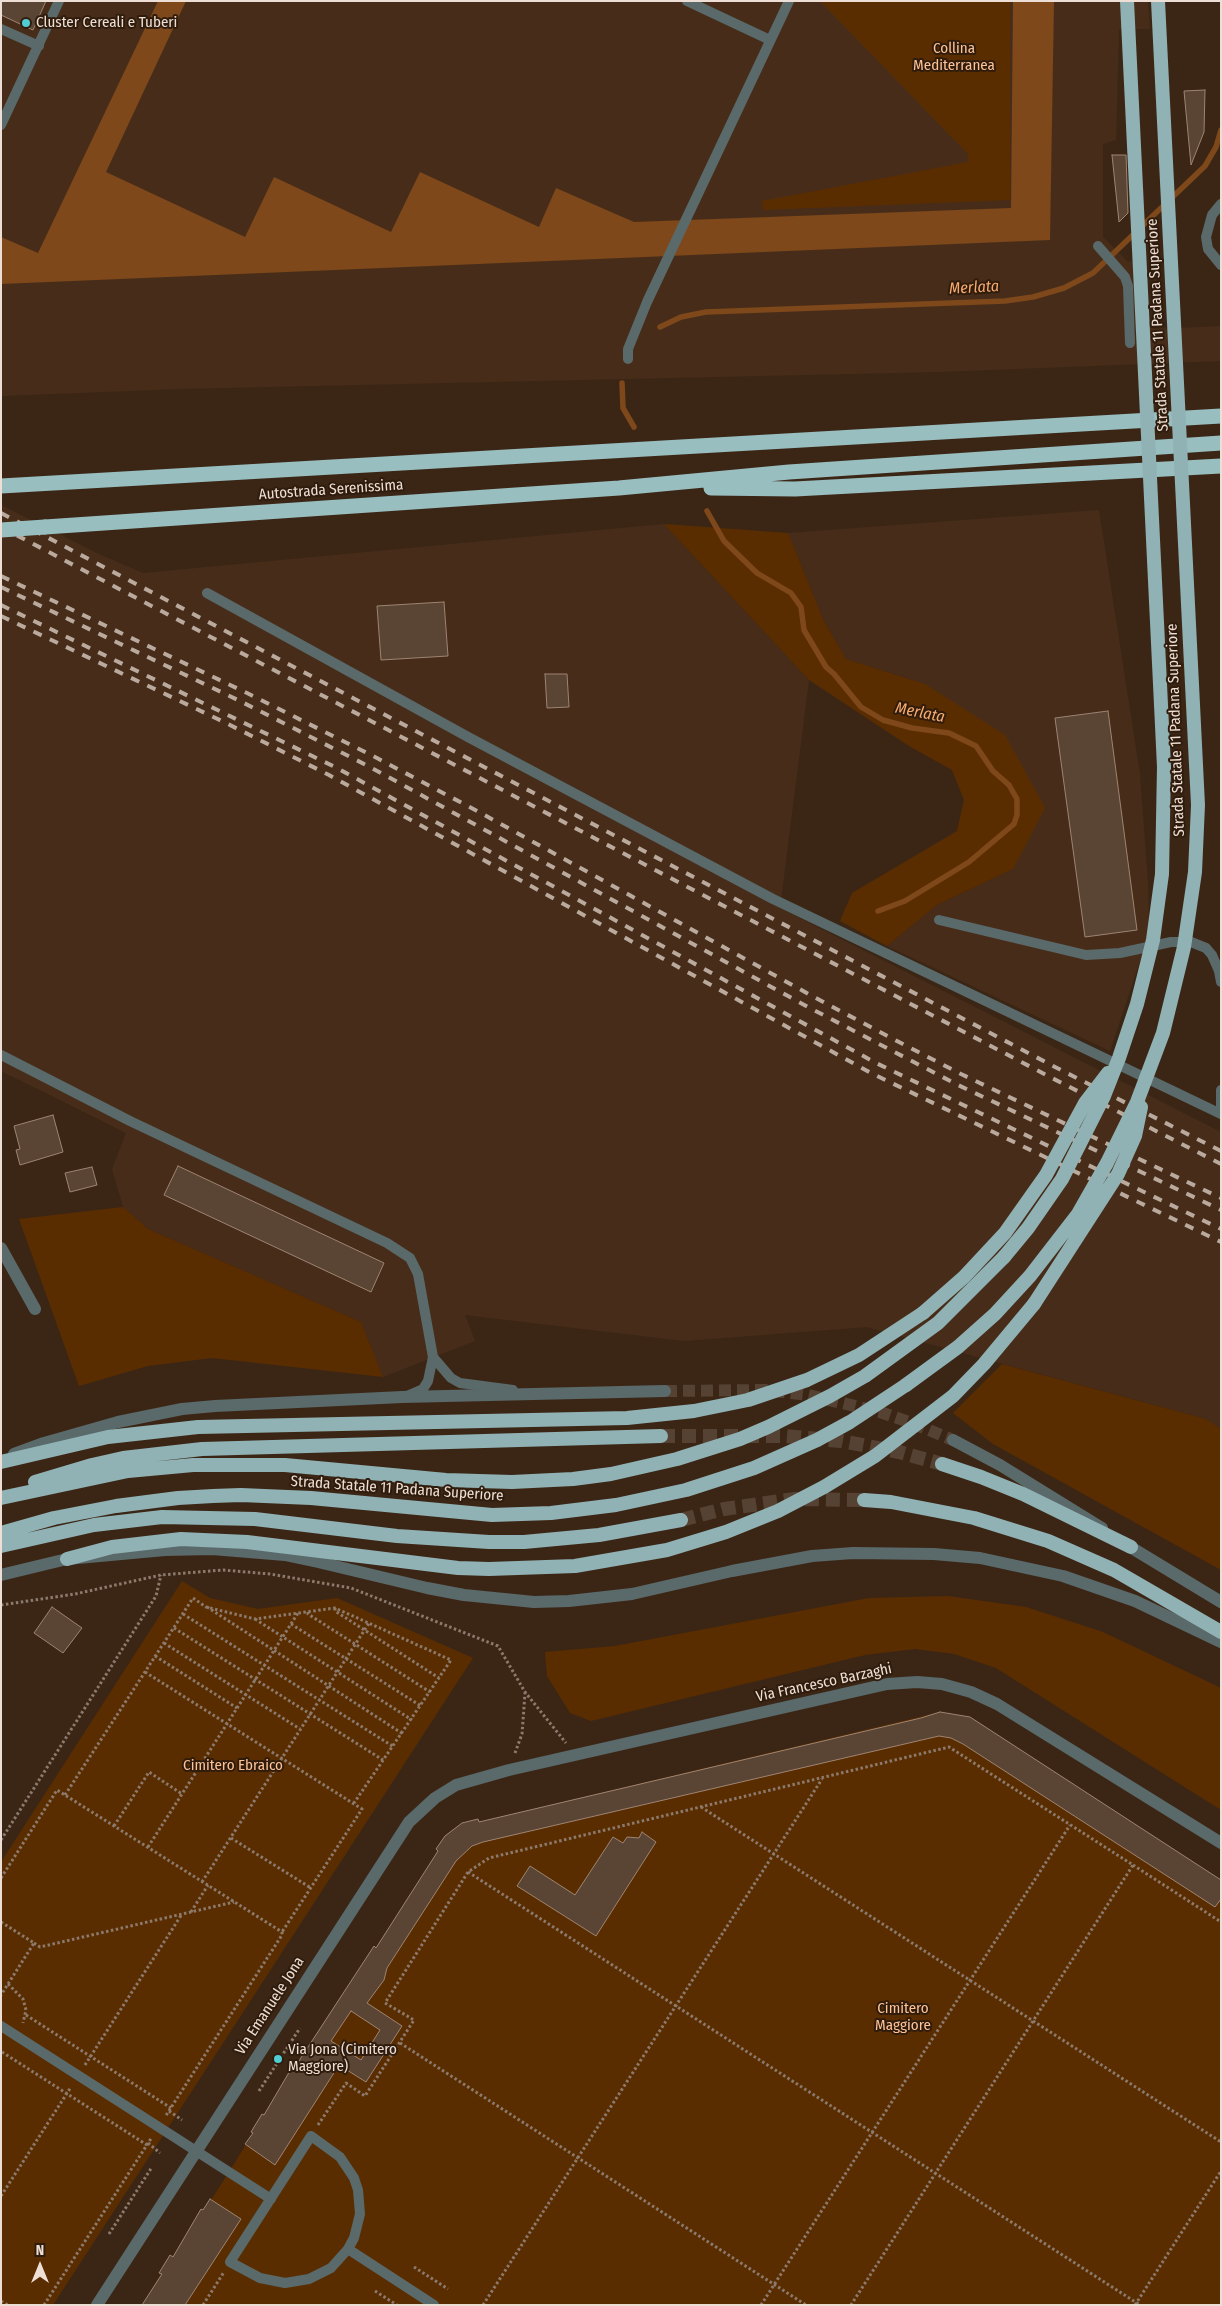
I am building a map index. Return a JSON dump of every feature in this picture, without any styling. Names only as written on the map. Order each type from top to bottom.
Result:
[{"type":"highway","name":"Strada Statale 11 Padana Superiore","points":[[1,1498],[128,1471],[226,1463],[294,1465],[478,1482],[543,1481],[602,1475],[677,1460],[740,1439],[800,1412],[865,1376],[944,1317],[984,1278],[1028,1228],[1062,1178],[1104,1096],[1119,1058],[1137,1004],[1153,940],[1162,874],[1164,803],[1127,1]]},
{"type":"highway","name":"Strada Statale 11 Padana Superiore","points":[[1,1533],[54,1518],[116,1506],[178,1498],[232,1495],[310,1498],[492,1515],[551,1513],[616,1506],[686,1490],[754,1468],[834,1431],[906,1385],[930,1369],[976,1332],[1014,1294],[1050,1251],[1091,1193],[1137,1102],[1163,1033],[1184,947],[1195,872],[1198,805],[1158,1]]},
{"type":"highway","points":[[1114,421],[1221,410]]},
{"type":"highway","points":[[1,486],[1221,416]]},
{"type":"highway","points":[[619,488],[829,470],[1221,443]]},
{"type":"highway","points":[[619,488],[795,488],[1221,466]]},
{"type":"highway","name":"Autostrada Serenissima","points":[[1,530],[619,488]]},
{"type":"highway","points":[[1,1460],[108,1437],[198,1427],[627,1418],[664,1415],[720,1406],[807,1380],[859,1355],[901,1329],[943,1296],[978,1263],[1005,1233],[1026,1204],[1050,1167],[1084,1103],[1119,1058]]},
{"type":"highway","points":[[67,1559],[127,1544],[200,1539],[274,1544],[458,1568],[546,1568],[615,1560],[697,1542],[752,1522],[799,1501],[875,1456],[953,1396],[984,1364],[1034,1304],[1102,1202],[1118,1174],[1135,1136],[1149,1070]]},
{"type":"highway","points":[[1,1494],[92,1465],[155,1453],[202,1449],[660,1436]]},
{"type":"highway","points":[[942,1464],[1023,1494],[1130,1547]]},
{"type":"highway","points":[[864,1500],[892,1502],[974,1518],[1048,1541],[1114,1570],[1221,1632]]},
{"type":"highway","points":[[1,1546],[94,1525],[162,1517],[255,1519],[397,1536],[489,1542],[524,1542],[599,1536],[681,1520]]},
{"type":"street","points":[[1,1248],[35,1309]]},
{"type":"street","points":[[1,1460],[93,1428],[182,1409],[402,1397],[665,1391]]},
{"type":"street","points":[[953,1440],[1071,1507],[1130,1547],[1221,1602]]},
{"type":"street","points":[[1,1574],[67,1559],[165,1550],[250,1552],[318,1562],[464,1595],[534,1602],[632,1594],[741,1569],[812,1556],[852,1553],[934,1554],[980,1558],[1063,1576],[1135,1601],[1221,1642]]},
{"type":"street","name":"Via Francesco Barzaghi","points":[[576,1755],[887,1684],[917,1682],[942,1684],[971,1692],[997,1704],[1221,1843]]},
{"type":"street","name":"Via Emanuele Jona","points":[[97,2305],[409,1822],[435,1798],[456,1785],[509,1770],[576,1755]]},
{"type":"lane","points":[[1,125],[59,1]]},
{"type":"lane","points":[[687,1],[770,40]]},
{"type":"lane","points":[[628,359],[628,349],[668,257],[789,1]]},
{"type":"lane","points":[[1,29],[38,46]]},
{"type":"lane","points":[[1221,204],[1212,214],[1206,237],[1208,249],[1221,265]]},
{"type":"lane","points":[[1098,246],[1121,270],[1128,286],[1130,343]]},
{"type":"lane","points":[[207,593],[468,737],[764,894],[1221,1114]]},
{"type":"lane","points":[[939,920],[1086,955],[1120,953],[1170,942],[1191,942],[1206,948],[1212,955],[1219,970],[1221,982]]},
{"type":"lane","points":[[1,1055],[130,1121],[387,1243],[410,1258],[418,1274],[433,1358],[428,1381],[423,1389],[402,1397]]},
{"type":"lane","points":[[1221,1090],[1221,1106]]},
{"type":"lane","points":[[433,1358],[451,1378],[460,1383],[471,1386],[564,1394]]},
{"type":"lane","points":[[1,2026],[270,2199]]},
{"type":"lane","points":[[311,2136],[340,2157],[348,2167],[358,2190],[360,2202],[359,2220],[348,2249],[326,2271],[310,2279],[297,2282],[285,2283],[260,2278],[230,2262],[270,2199],[311,2136]]},
{"type":"lane","points":[[348,2249],[434,2305]]},
{"type":"path","points":[[1,1604],[75,1594],[161,1575],[223,1570],[270,1574],[351,1588],[498,1646],[525,1692],[576,1755]]},
{"type":"path","points":[[1,1840],[156,1596],[161,1575]]},
{"type":"path","points":[[65,1795],[193,1598],[402,1734]]},
{"type":"path","points":[[206,1607],[255,1619],[412,1720]]},
{"type":"path","points":[[255,1619],[336,1608],[451,1660],[394,1747],[389,1749],[354,1803]]},
{"type":"path","points":[[336,1608],[335,1612],[439,1678]]},
{"type":"path","points":[[308,1612],[308,1614],[430,1692]]},
{"type":"path","points":[[148,1847],[298,1613]]},
{"type":"path","points":[[183,1614],[394,1747]]},
{"type":"path","points":[[202,1882],[369,1623]]},
{"type":"path","points":[[291,1624],[421,1706]]},
{"type":"path","points":[[174,1628],[382,1760]]},
{"type":"path","points":[[164,1643],[300,1729]]},
{"type":"path","points":[[155,1656],[237,1708]]},
{"type":"path","points":[[44,2305],[362,1809],[145,1672]]},
{"type":"path","points":[[509,1770],[522,1734],[525,1692]]},
{"type":"path","points":[[311,2136],[346,2083],[365,2096],[400,2043],[414,2020],[385,2003],[468,1872],[489,1858],[949,1747],[1221,1922]]},
{"type":"path","points":[[114,1826],[149,1772],[182,1794]]},
{"type":"path","points":[[483,2305],[822,1778]]},
{"type":"path","points":[[1,1878],[57,1790],[282,1932]]},
{"type":"path","points":[[700,1807],[1221,2142]]},
{"type":"path","points":[[760,2305],[1070,1825]]},
{"type":"path","points":[[231,1838],[310,1888]]},
{"type":"path","points":[[851,2305],[1133,1866]]},
{"type":"path","points":[[468,1872],[1140,2305]]},
{"type":"path","points":[[191,1912],[208,1886]]},
{"type":"path","points":[[1,1922],[40,1947],[234,1902]]},
{"type":"path","points":[[1,2196],[182,1914]]},
{"type":"path","points":[[1,1995],[34,1943]]},
{"type":"path","points":[[26,2015],[170,2110],[182,2120]]},
{"type":"path","points":[[259,2091],[300,2028]]},
{"type":"path","points":[[400,2043],[806,2305]]},
{"type":"path","points":[[2,2052],[160,2153]]},
{"type":"path","points":[[108,2234],[152,2167]]},
{"type":"path","points":[[1135,2303],[1221,2171]]},
{"type":"path","points":[[202,2305],[230,2262]]},
{"type":"path","points":[[414,2267],[448,2289]]},
{"type":"path","points":[[376,2291],[397,2305]]},
{"type":"path","points":[[1,2301],[8,2305]]},
{"type":"shaded area","points":[[1,1],[1148,1],[1150,29],[1119,29],[1116,140],[1103,144],[1103,237],[1128,262],[1131,261],[1139,270],[1144,324],[1154,329],[1221,326],[1221,361],[939,372],[179,389],[1,396]]},
{"type":"shaded area","points":[[158,1],[186,1],[106,172],[245,237],[274,177],[391,232],[420,172],[539,227],[556,188],[634,222],[1011,208],[1013,1],[1054,1],[1050,240],[1,284],[1,237],[38,253]]},
{"type":"shaded area","points":[[1,505],[99,554],[143,573],[664,524],[809,680],[780,908],[1221,1132],[1221,1429],[1206,1419],[867,1327],[684,1341],[465,1315],[475,1341],[383,1377],[361,1322],[148,1229],[123,1207],[112,1169],[126,1133],[1,1071]]},
{"type":"shaded area","points":[[1099,510],[1140,774],[1148,883],[1149,934],[1110,1051],[887,946],[937,905],[1013,869],[925,684],[846,659],[824,621],[788,533]]},
{"type":"green space","name":"Collina Mediterranea","points":[[820,1],[1010,1],[1010,200],[763,210],[762,201],[968,162],[968,154]]},
{"type":"green space","points":[[664,524],[788,533],[824,621],[846,659],[925,684],[1005,735],[1045,808],[1013,869],[937,905],[887,946],[840,921],[852,893],[957,831],[964,800],[952,770],[909,746],[809,680]]},
{"type":"green space","points":[[123,1207],[148,1229],[361,1322],[383,1377],[212,1358],[148,1366],[79,1386],[19,1219]]},
{"type":"green space","points":[[1002,1364],[1206,1419],[1221,1429],[1221,1570],[993,1444],[953,1413]]},
{"type":"green space","name":"Cimitero Ebraico","points":[[182,1581],[210,1598],[258,1609],[337,1598],[473,1658],[53,2305],[1,2305],[1,1862]]},
{"type":"green space","points":[[948,1596],[1026,1607],[1103,1632],[1221,1688],[1221,1810],[996,1668],[954,1654],[915,1649],[865,1655],[591,1721],[570,1713],[547,1676],[545,1652],[615,1646],[869,1598]]},
{"type":"green space","name":"Cimitero Maggiore","points":[[940,1712],[970,1717],[1221,1880],[1221,2305],[142,2305],[170,2255],[173,2256],[201,2209],[203,2210],[211,2200],[253,2133],[251,2132],[262,2114],[264,2115],[291,2069],[293,2070],[374,1946],[376,1948],[438,1851],[436,1849],[445,1836],[462,1823],[478,1819],[479,1822]]},
{"type":"building","name":"Cluster Cereali e Tuberi","points":[[1,1],[46,1],[33,30],[1,15]]},
{"type":"building","points":[[1205,90],[1204,132],[1191,165],[1184,91]]},
{"type":"building","points":[[1112,155],[1126,155],[1128,213],[1119,222]]},
{"type":"building","points":[[444,602],[448,656],[381,660],[377,606]]},
{"type":"building","points":[[545,674],[567,674],[569,707],[547,708]]},
{"type":"building","points":[[1108,711],[1137,930],[1085,937],[1055,718]]},
{"type":"building","points":[[53,1115],[63,1152],[20,1165],[16,1150],[20,1149],[14,1126]]},
{"type":"building","points":[[178,1166],[384,1263],[371,1292],[164,1195]]},
{"type":"building","points":[[92,1167],[97,1185],[70,1192],[65,1173]]},
{"type":"building","points":[[52,1607],[82,1628],[63,1653],[34,1633]]},
{"type":"building","points":[[940,1712],[970,1717],[1221,1880],[1221,1899],[1215,1907],[963,1744],[951,1738],[939,1736],[483,1842],[472,1846],[456,1861],[387,1968],[384,1980],[367,2003],[402,2026],[366,2082],[339,2065],[275,2165],[245,2144],[291,2069],[293,2070],[374,1946],[376,1948],[438,1851],[436,1849],[445,1836],[462,1823],[478,1819],[479,1822]],"holes":[[[351,2011],[380,2030],[361,2060],[331,2041]]]},
{"type":"building","points":[[642,1832],[656,1842],[596,1936],[517,1886],[530,1866],[575,1895],[613,1837],[623,1843],[627,1837],[639,1838]]},
{"type":"building","points":[[210,2199],[241,2219],[185,2305],[142,2305],[162,2274],[159,2273],[170,2255],[173,2257],[201,2209],[203,2210]]},
{"type":"waterway","name":"Merlata","points":[[660,327],[681,317],[706,312],[1005,301],[1033,297],[1064,288],[1093,273],[1205,166],[1216,147],[1221,130]]},
{"type":"waterway","name":"Merlata","points":[[622,383],[623,408],[634,427]]},
{"type":"waterway","name":"Merlata","points":[[707,511],[724,541],[757,573],[791,593],[801,607],[804,630],[826,667],[861,707],[883,720],[912,728],[949,733],[976,746],[993,771],[1009,785],[1017,799],[1017,815],[1014,824],[969,862],[905,901],[878,911]]},
{"type":"tunnel","points":[[665,1391],[766,1390],[808,1395],[880,1412],[953,1440]]},
{"type":"tunnel","points":[[661,1436],[785,1436],[841,1441],[899,1452],[942,1464]]},
{"type":"tunnel","points":[[681,1520],[724,1509],[795,1499],[864,1500]]},
{"type":"railway","points":[[1,513],[1055,1067],[1221,1151]]},
{"type":"railway","points":[[1,527],[1050,1077],[1221,1164]]},
{"type":"railway","points":[[1,576],[247,693],[375,757],[897,1041],[961,1074],[1221,1198]]},
{"type":"railway","points":[[1,587],[240,701],[370,767],[808,1007],[956,1084],[1221,1210]]},
{"type":"railway","points":[[1,605],[337,768],[876,1063],[1221,1229]]},
{"type":"railway","points":[[1,616],[224,722],[329,775],[871,1073],[1221,1242]]},
{"type":"place","name":"Cluster Cereali e Tuberi","points":[[26,23]]},
{"type":"place","name":"Via Jona (Cimitero Maggiore)","points":[[278,2059]]}]
